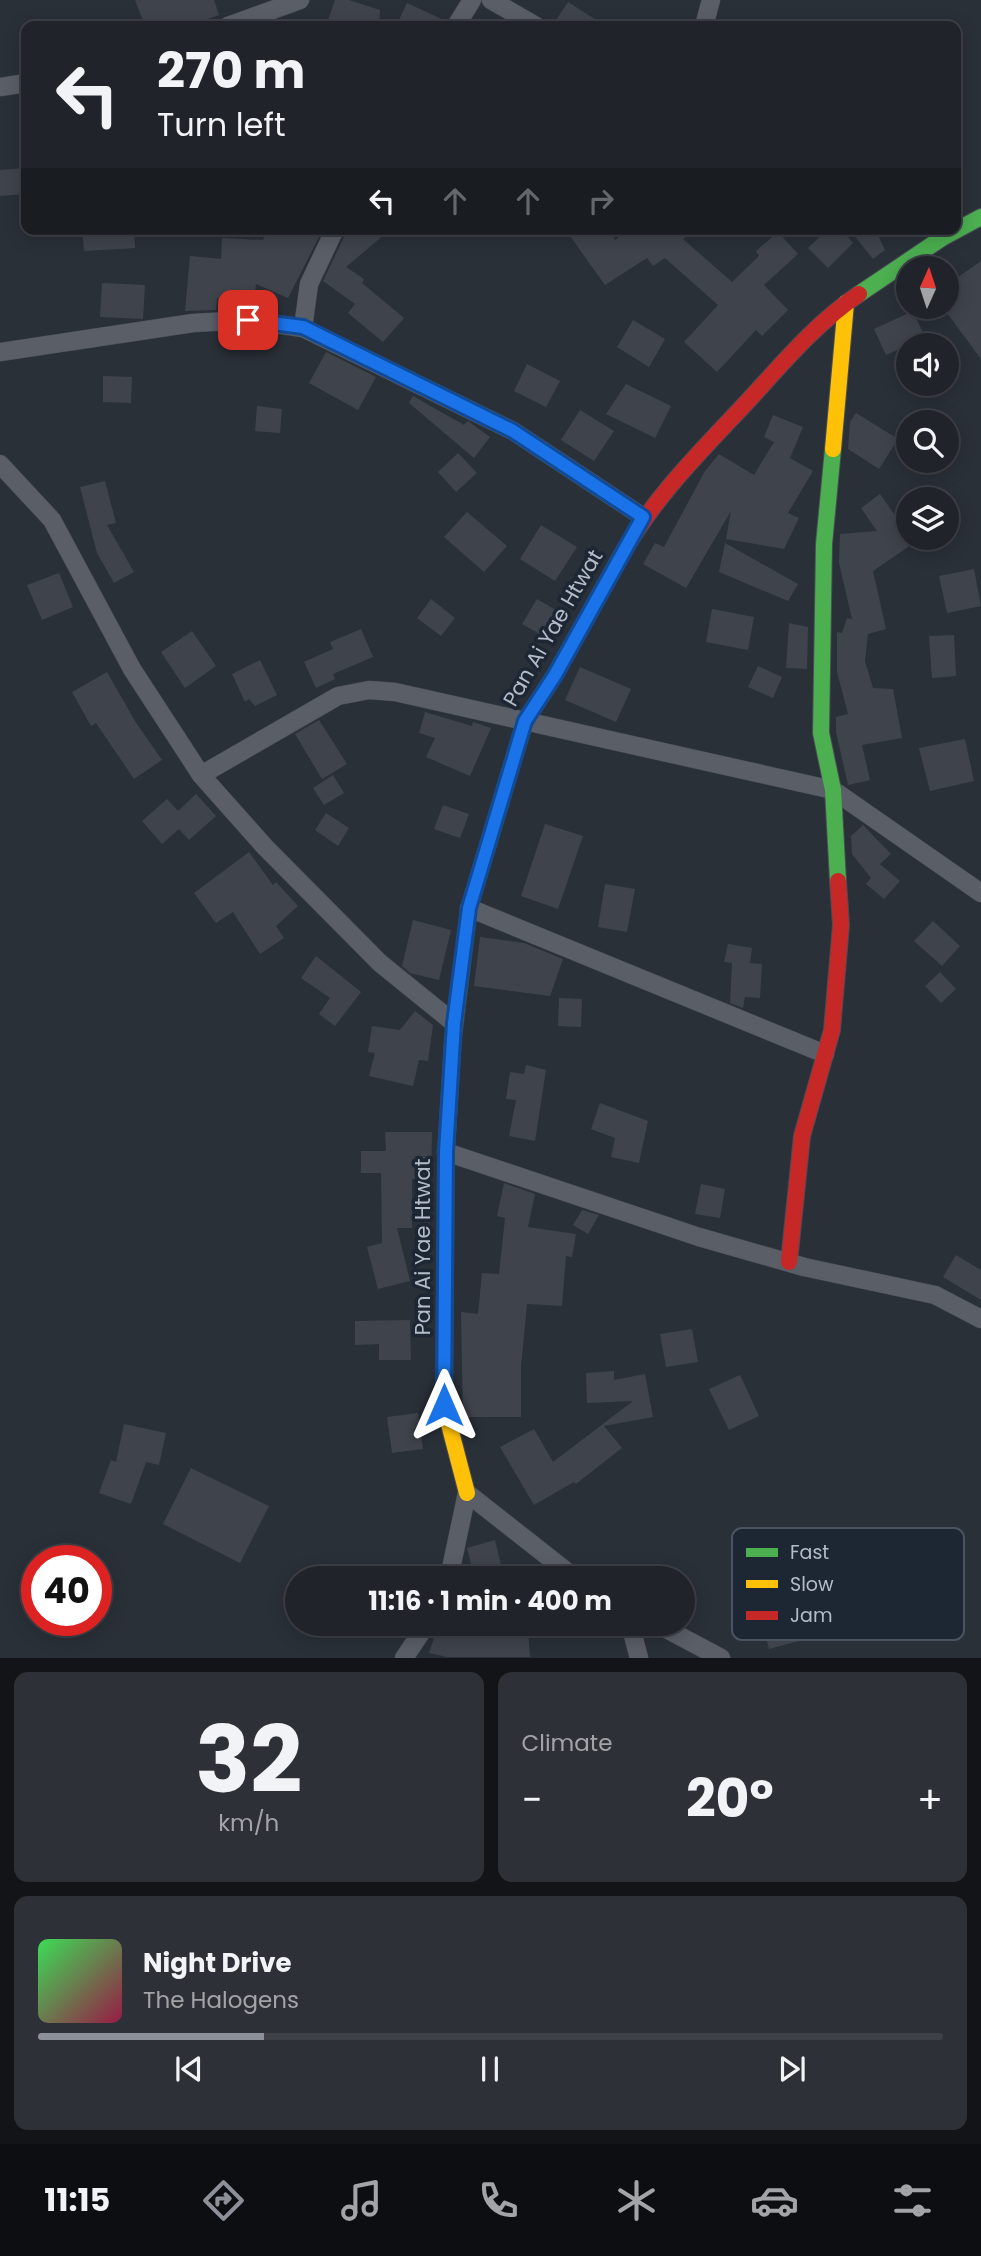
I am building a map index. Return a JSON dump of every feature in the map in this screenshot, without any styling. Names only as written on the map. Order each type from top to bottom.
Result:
[{"type":"street","points":[[242,21],[300,0]]},
{"type":"street","points":[[459,21],[472,0]]},
{"type":"street","points":[[491,0],[527,21]]},
{"type":"street","points":[[705,21],[711,0]]},
{"type":"street","points":[[0,87],[21,84]]},
{"type":"street","name":"Pan Ai Yae Htwat","points":[[961,224],[981,217]]},
{"type":"street","points":[[303,327],[309,284],[330,235]]},
{"type":"street","name":"Pan Ai Yae Htwat","points":[[467,1493],[444,1405],[446,1152],[454,1023],[469,908],[525,721],[555,675],[643,517],[802,343],[846,303],[935,235]]},
{"type":"street","points":[[789,1262],[802,1136],[832,1030],[841,925],[833,790],[821,733],[824,544],[846,303]]},
{"type":"street","points":[[0,352],[193,323],[248,320],[303,327],[513,431],[643,517]]},
{"type":"street","points":[[0,464],[52,520],[132,669],[201,775],[265,847],[380,963],[454,1023]]},
{"type":"street","points":[[201,775],[338,696],[369,690],[396,692],[833,790],[981,893]]},
{"type":"street","points":[[469,908],[825,1054]]},
{"type":"street","points":[[446,1152],[699,1237],[789,1262],[935,1295],[981,1320]]},
{"type":"street","points":[[452,1566],[467,1493],[560,1566]]},
{"type":"street","points":[[404,1657],[419,1636]]},
{"type":"street","points":[[633,1636],[639,1657]]},
{"type":"street","points":[[680,1636],[721,1657]]},
{"type":"building","points":[[135,0],[214,0],[219,15],[202,21],[143,21]]},
{"type":"building","points":[[335,0],[349,0],[380,10],[379,21],[328,21]]},
{"type":"building","points":[[568,2],[598,21],[555,21]]},
{"type":"building","points":[[407,3],[446,21],[398,21]]},
{"type":"building","points":[[21,168],[21,194],[0,196],[0,170]]},
{"type":"building","points":[[83,235],[134,235],[135,248],[84,251]]},
{"type":"building","points":[[265,235],[320,235],[288,298],[256,284],[254,303],[217,298],[216,310],[185,311],[190,256],[221,259],[222,238],[263,240]]},
{"type":"building","points":[[345,235],[384,235],[346,267],[364,279],[362,283],[404,318],[383,342],[348,313],[355,304],[323,281]]},
{"type":"building","points":[[569,235],[612,235],[615,240],[622,235],[689,235],[683,239],[732,282],[759,256],[756,251],[775,235],[781,235],[798,254],[764,285],[788,310],[762,336],[756,330],[717,372],[684,342],[718,305],[665,258],[653,266],[647,258],[605,285]]},
{"type":"building","points":[[822,235],[846,235],[853,243],[828,268],[808,248]]},
{"type":"building","points":[[854,235],[878,235],[885,250],[873,259]]},
{"type":"building","points":[[981,261],[981,359],[951,319],[959,319],[959,277]]},
{"type":"building","points":[[102,283],[145,285],[143,319],[100,317]]},
{"type":"building","points":[[896,319],[917,319],[923,333],[896,333],[896,350],[886,355],[874,329]]},
{"type":"building","points":[[633,320],[665,339],[649,367],[617,347]]},
{"type":"building","points":[[326,352],[376,377],[358,410],[309,383]]},
{"type":"building","points":[[527,364],[560,381],[546,407],[514,391]]},
{"type":"building","points":[[103,376],[132,377],[131,403],[103,402]]},
{"type":"building","points":[[626,384],[671,406],[655,438],[606,414]]},
{"type":"building","points":[[413,396],[464,425],[468,421],[490,437],[474,458],[409,403]]},
{"type":"building","points":[[257,406],[282,409],[280,433],[255,431]]},
{"type":"building","points":[[580,410],[614,431],[594,461],[561,440]]},
{"type":"building","points":[[856,413],[896,438],[896,442],[879,469],[848,449],[850,422]]},
{"type":"building","points":[[773,415],[803,427],[790,458],[813,471],[788,513],[799,518],[784,549],[726,539],[731,511],[686,588],[643,564],[655,543],[664,547],[705,471],[719,454],[754,475],[774,442],[764,437]]},
{"type":"building","points":[[458,453],[477,473],[456,492],[438,472]]},
{"type":"building","points":[[105,481],[116,523],[107,525],[134,572],[114,583],[97,553],[80,487]]},
{"type":"building","points":[[880,494],[896,517],[896,550],[904,550],[873,571],[886,629],[868,634],[865,661],[873,688],[893,689],[902,738],[862,745],[870,780],[848,785],[836,732],[836,717],[848,714],[837,672],[837,632],[842,633],[847,618],[852,619],[839,563],[840,534],[877,531],[861,508]]},
{"type":"building","points":[[467,512],[507,546],[484,572],[444,537]]},
{"type":"building","points":[[541,525],[577,547],[555,581],[520,559]]},
{"type":"building","points":[[725,543],[798,584],[788,601],[719,572]]},
{"type":"building","points":[[974,569],[981,606],[947,613],[939,576]]},
{"type":"building","points":[[59,573],[73,607],[42,620],[27,585]]},
{"type":"building","points":[[431,599],[455,618],[441,636],[417,618]]},
{"type":"building","points":[[537,599],[566,616],[552,641],[522,624]]},
{"type":"building","points":[[712,609],[754,617],[748,650],[706,642]]},
{"type":"building","points":[[789,623],[808,627],[807,669],[786,668]]},
{"type":"building","points":[[361,629],[373,657],[333,674],[335,679],[316,688],[304,662],[333,649],[330,642]]},
{"type":"building","points":[[192,631],[216,666],[185,688],[161,652]]},
{"type":"building","points":[[954,635],[956,676],[932,678],[929,636]]},
{"type":"building","points":[[260,660],[277,695],[255,706],[249,699],[245,702],[232,674]]},
{"type":"building","points":[[758,666],[782,677],[773,698],[748,687]]},
{"type":"building","points":[[580,667],[631,689],[616,722],[565,700]]},
{"type":"building","points":[[107,672],[135,721],[162,760],[134,779],[96,723],[91,726],[72,692]]},
{"type":"building","points":[[425,712],[472,726],[473,722],[491,728],[470,776],[426,757],[435,738],[419,733]]},
{"type":"building","points":[[319,720],[347,764],[322,779],[295,734]]},
{"type":"building","points":[[965,739],[974,781],[930,791],[919,748]]},
{"type":"building","points":[[333,775],[344,793],[324,805],[313,788]]},
{"type":"building","points":[[196,794],[216,816],[189,840],[179,829],[162,844],[142,821],[167,799],[178,811]]},
{"type":"building","points":[[443,805],[469,814],[460,838],[434,829]]},
{"type":"building","points":[[326,813],[349,828],[338,846],[315,830]]},
{"type":"building","points":[[545,824],[583,836],[558,909],[521,896]]},
{"type":"building","points":[[863,825],[891,854],[880,864],[900,881],[884,899],[866,884],[871,878],[852,854],[851,836]]},
{"type":"building","points":[[249,852],[273,885],[276,882],[298,906],[276,926],[284,938],[260,954],[233,912],[216,923],[194,893]]},
{"type":"building","points":[[605,884],[635,889],[627,932],[598,927]]},
{"type":"building","points":[[413,920],[451,930],[439,980],[410,973],[402,966]]},
{"type":"building","points":[[933,921],[960,946],[942,966],[914,941]]},
{"type":"building","points":[[480,937],[524,943],[563,959],[550,996],[474,986]]},
{"type":"building","points":[[728,944],[752,948],[750,963],[762,964],[760,998],[745,997],[743,1008],[730,1003],[732,963],[724,962]]},
{"type":"building","points":[[316,956],[361,992],[335,1026],[319,1014],[330,998],[301,978]]},
{"type":"building","points":[[940,972],[956,989],[941,1003],[925,986]]},
{"type":"building","points":[[559,998],[582,999],[581,1027],[558,1026]]},
{"type":"building","points":[[415,1011],[433,1025],[428,1061],[419,1060],[413,1086],[369,1076],[375,1053],[368,1052],[372,1026],[400,1030]]},
{"type":"building","points":[[526,1065],[546,1070],[535,1141],[509,1136],[516,1100],[506,1099],[510,1072],[524,1074]]},
{"type":"building","points":[[600,1103],[648,1121],[639,1163],[611,1157],[615,1138],[591,1129]]},
{"type":"building","points":[[385,1132],[432,1132],[431,1178],[412,1179],[412,1228],[397,1228],[410,1281],[378,1289],[367,1247],[382,1243],[381,1173],[361,1173],[361,1151],[386,1151]]},
{"type":"building","points":[[504,1183],[535,1194],[528,1227],[576,1234],[572,1257],[566,1256],[562,1306],[527,1304],[521,1367],[521,1417],[463,1417],[461,1312],[478,1314],[482,1273],[499,1274],[505,1218],[497,1216]]},
{"type":"building","points":[[701,1184],[725,1189],[720,1218],[695,1214]]},
{"type":"building","points":[[582,1210],[599,1215],[588,1234],[573,1225]]},
{"type":"building","points":[[956,1255],[981,1270],[981,1300],[943,1277]]},
{"type":"building","points":[[410,1320],[411,1360],[379,1360],[379,1344],[355,1345],[355,1321]]},
{"type":"building","points":[[692,1329],[698,1362],[666,1367],[660,1334]]},
{"type":"building","points":[[614,1371],[614,1380],[645,1374],[653,1417],[604,1426],[622,1448],[576,1484],[574,1482],[534,1505],[500,1447],[534,1429],[553,1462],[633,1401],[587,1403],[586,1373]]},
{"type":"building","points":[[740,1375],[759,1416],[729,1430],[709,1389]]},
{"type":"building","points":[[418,1413],[423,1449],[392,1453],[387,1417]]},
{"type":"building","points":[[124,1424],[166,1433],[159,1465],[146,1462],[131,1504],[99,1493],[111,1460],[116,1462]]},
{"type":"building","points":[[191,1468],[269,1506],[240,1563],[163,1524]]},
{"type":"building","points":[[495,1540],[501,1565],[472,1566],[467,1548]]},
{"type":"building","points":[[435,1636],[529,1636],[530,1657],[447,1657],[429,1653]]},
{"type":"building","points":[[767,1640],[802,1640],[769,1649]]},
{"type":"traffic: fast","points":[[961,228],[981,217]]},
{"type":"traffic: fast","points":[[859,294],[948,235]]},
{"type":"traffic: fast","points":[[833,449],[824,544],[821,733],[833,790],[838,881]]},
{"type":"traffic: fast","points":[[453,1038],[469,908],[525,721],[555,675],[621,556]]},
{"type":"traffic: slow","points":[[833,449],[846,303]]},
{"type":"traffic: slow","points":[[453,1038],[446,1152],[444,1405],[467,1493]]},
{"type":"traffic: jam","points":[[621,556],[663,494],[696,457],[800,345],[843,305],[859,294]]},
{"type":"traffic: jam","points":[[789,1262],[802,1136],[832,1030],[841,925],[838,881]]},
{"type":"route","points":[[248,320],[303,327],[513,431],[643,517],[555,675],[525,721],[490,830],[469,908],[454,1023],[446,1152],[444,1405]]}]
